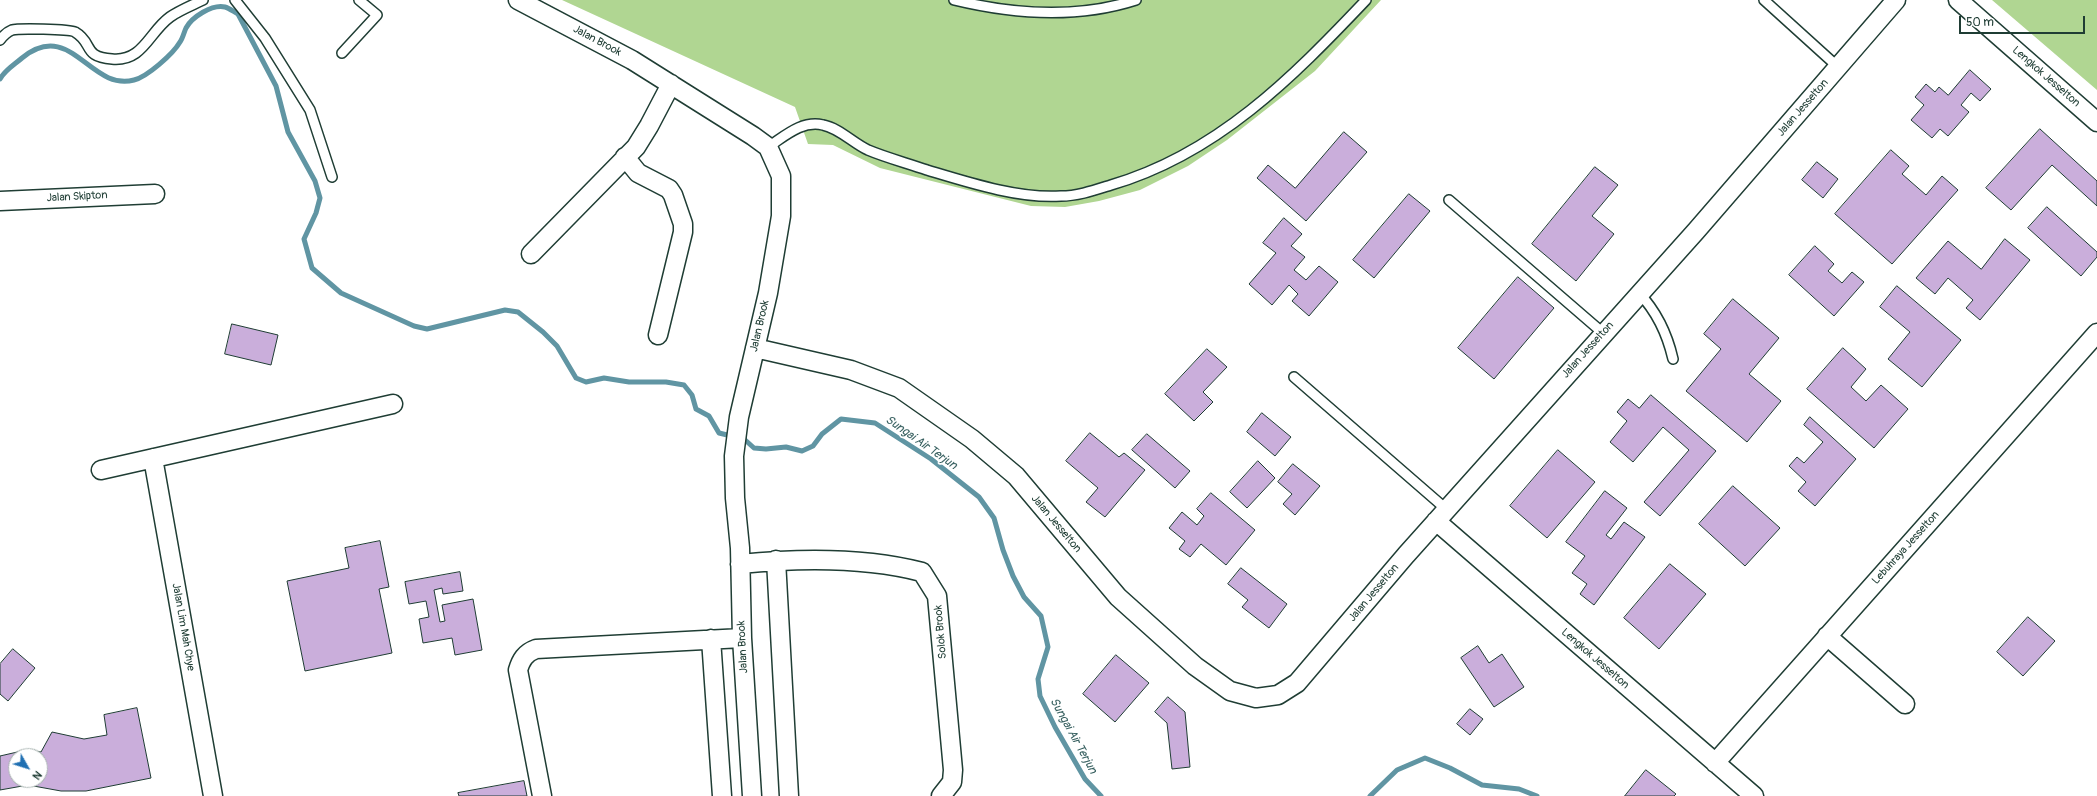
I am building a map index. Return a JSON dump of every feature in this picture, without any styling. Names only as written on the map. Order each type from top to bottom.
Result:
[{"type":"street","name":"Jalan Brook","points":[[518,0],[589,36],[671,84],[768,148],[781,176],[781,216],[768,292],[739,417],[734,456],[735,498],[740,564],[742,638],[752,796]]},
{"type":"street","name":"Jalan Jesselton","points":[[755,348],[851,370],[899,388],[972,439],[1016,476],[1118,597],[1195,666],[1230,691],[1256,698],[1278,695],[1297,683],[1441,515],[1696,231],[1896,0]]},
{"type":"street","name":"Lengkok Jesselton","points":[[1958,0],[2097,122]]},
{"type":"street","points":[[531,254],[636,147],[650,126],[671,84]]},
{"type":"street","points":[[625,157],[638,173],[669,189],[673,195],[683,224],[683,232],[658,335]]},
{"type":"street","name":"Jalan Skipton","points":[[0,201],[155,194]]},
{"type":"street","name":"Lebuhraya Jesselton","points":[[1715,763],[2097,333]]},
{"type":"street","points":[[101,470],[393,404]]},
{"type":"street","name":"Jalan Lim Mah Chye","points":[[153,458],[213,796]]},
{"type":"street","name":"Lengkok Jesselton","points":[[1441,515],[1715,763],[1754,796]]},
{"type":"street","points":[[776,560],[789,796]]},
{"type":"street","name":"Solok Brook","points":[[740,564],[776,560],[873,562],[922,572],[937,596],[954,770],[952,782],[944,795]]},
{"type":"street","points":[[1828,636],[1905,704]]},
{"type":"street","points":[[542,796],[518,670],[524,657],[529,651],[536,649],[742,638]]},
{"type":"street","points":[[711,639],[722,796]]},
{"type":"lane","points":[[0,40],[13,30],[68,30],[82,38],[90,52],[97,57],[113,60],[129,58],[137,53],[170,17],[203,0]]},
{"type":"lane","points":[[235,0],[265,38],[310,110],[332,177]]},
{"type":"lane","points":[[342,53],[377,15],[358,0]]},
{"type":"lane","points":[[954,0],[985,7],[1048,12],[1089,10],[1136,0]]},
{"type":"lane","points":[[768,148],[802,125],[824,124],[873,152],[988,188],[1040,196],[1061,196],[1088,192],[1154,170],[1191,152],[1226,129],[1264,100],[1307,63],[1366,0]]},
{"type":"lane","points":[[1764,0],[1838,67]]},
{"type":"lane","points":[[1449,200],[1603,333]]},
{"type":"lane","points":[[1640,293],[1652,307],[1668,338],[1673,359]]},
{"type":"lane","points":[[1294,378],[1441,515]]},
{"type":"green space","points":[[562,0],[1381,0],[1315,71],[1227,140],[1188,166],[1140,190],[1099,201],[1065,207],[1031,206],[880,168],[833,145],[808,144],[795,107]]},
{"type":"green space","points":[[1992,0],[2097,0],[2097,90]]},
{"type":"building","points":[[1970,70],[1991,89],[1980,101],[1971,93],[1961,105],[1969,112],[1948,136],[1940,129],[1932,138],[1911,120],[1924,105],[1915,97],[1926,84],[1935,92],[1939,87],[1948,95]]},
{"type":"building","points":[[2040,129],[2097,181],[2097,206],[2052,165],[2011,210],[1986,188]]},
{"type":"building","points":[[1344,132],[1367,152],[1306,221],[1257,178],[1268,165],[1295,188]]},
{"type":"building","points":[[1891,150],[1909,166],[1902,174],[1926,195],[1942,176],[1958,190],[1892,264],[1835,214]]},
{"type":"building","points":[[1817,162],[1838,179],[1823,198],[1802,180]]},
{"type":"building","points":[[1595,167],[1618,185],[1592,216],[1614,234],[1576,281],[1532,244]]},
{"type":"building","points":[[1409,194],[1430,211],[1374,278],[1353,260]]},
{"type":"building","points":[[2047,207],[2097,252],[2097,257],[2081,276],[2028,228]]},
{"type":"building","points":[[1284,218],[1302,234],[1291,246],[1305,257],[1294,270],[1306,280],[1319,266],[1338,282],[1309,316],[1292,301],[1298,294],[1289,285],[1272,305],[1249,284],[1276,253],[1263,243]]},
{"type":"building","points":[[2005,239],[2030,260],[1980,320],[1966,308],[1973,300],[1948,278],[1935,294],[1916,278],[1948,241],[1981,269]]},
{"type":"building","points":[[1815,246],[1834,264],[1828,271],[1842,283],[1852,272],[1864,282],[1834,316],[1789,275]]},
{"type":"building","points":[[1518,277],[1554,308],[1494,379],[1458,348]]},
{"type":"building","points":[[1897,286],[1961,340],[1922,387],[1888,359],[1910,332],[1880,307]]},
{"type":"building","points":[[1733,299],[1779,338],[1749,374],[1781,401],[1747,442],[1686,391],[1721,349],[1704,334]]},
{"type":"building","points":[[232,324],[278,335],[271,365],[225,354]]},
{"type":"building","points":[[1843,348],[1866,369],[1851,387],[1866,401],[1881,385],[1908,409],[1874,448],[1807,389]]},
{"type":"building","points":[[1207,349],[1227,367],[1203,392],[1213,402],[1194,421],[1165,394]]},
{"type":"building","points":[[1651,395],[1716,451],[1660,516],[1644,502],[1689,450],[1663,427],[1633,462],[1610,442],[1627,421],[1617,412],[1628,399],[1639,408]]},
{"type":"building","points":[[1262,413],[1291,437],[1275,456],[1247,432]]},
{"type":"building","points":[[1810,417],[1856,459],[1815,506],[1798,491],[1806,482],[1789,466],[1797,457],[1804,463],[1823,442],[1804,425]]},
{"type":"building","points":[[1090,433],[1119,457],[1124,453],[1145,470],[1105,517],[1086,502],[1098,488],[1066,461]]},
{"type":"building","points":[[1147,434],[1190,471],[1175,488],[1132,450]]},
{"type":"building","points":[[1558,450],[1595,482],[1547,538],[1510,506]]},
{"type":"building","points":[[1258,461],[1275,478],[1247,508],[1230,492]]},
{"type":"building","points":[[1293,464],[1320,486],[1295,515],[1283,504],[1292,494],[1278,482]]},
{"type":"building","points":[[1733,486],[1780,528],[1745,566],[1699,524]]},
{"type":"building","points":[[1605,491],[1627,508],[1606,535],[1611,539],[1624,522],[1645,537],[1594,605],[1580,594],[1587,584],[1572,573],[1585,556],[1566,542]]},
{"type":"building","points":[[1211,493],[1255,530],[1226,565],[1201,544],[1190,557],[1179,549],[1185,541],[1169,528],[1182,512],[1197,525],[1204,516],[1197,509]]},
{"type":"building","points":[[380,541],[389,587],[379,589],[392,653],[305,671],[287,581],[349,568],[345,548]]},
{"type":"building","points":[[1670,564],[1706,594],[1659,649],[1624,618]]},
{"type":"building","points":[[1241,568],[1287,604],[1269,628],[1242,607],[1248,600],[1228,584]]},
{"type":"building","points":[[460,572],[463,591],[443,594],[442,588],[434,590],[440,622],[445,621],[442,605],[473,599],[482,650],[455,655],[452,638],[423,643],[419,619],[429,617],[426,601],[409,604],[405,582]]},
{"type":"building","points":[[2028,617],[2055,641],[2023,676],[1997,652]]},
{"type":"building","points":[[1478,646],[1489,663],[1502,654],[1524,687],[1494,707],[1461,658]]},
{"type":"building","points":[[13,649],[35,668],[8,701],[0,694],[0,664]]},
{"type":"building","points":[[1116,655],[1149,683],[1115,722],[1083,694]]},
{"type":"building","points":[[1168,697],[1185,712],[1190,767],[1172,769],[1167,723],[1155,712]]},
{"type":"building","points":[[137,708],[151,778],[86,791],[61,791],[44,788],[48,788],[48,748],[43,748],[52,732],[84,739],[107,735],[104,715]]},
{"type":"building","points":[[1470,709],[1483,719],[1470,735],[1457,724]]},
{"type":"building","points":[[8,754],[8,788],[11,788],[0,790],[0,756]]},
{"type":"building","points":[[1646,770],[1676,794],[1674,796],[1625,796]]},
{"type":"building","points":[[524,781],[527,796],[459,796],[458,793]]},
{"type":"waterway","name":"Sungai Air Terjun","points":[[0,79],[7,70],[22,58],[39,48],[54,46],[80,58],[105,76],[119,81],[134,80],[152,70],[172,53],[177,47],[189,24],[203,12],[214,7],[227,8],[238,14],[276,86],[288,132],[315,181],[320,198],[316,213],[304,239],[312,268],[341,293],[414,326],[427,329],[505,310],[518,312],[543,332],[557,346],[576,378],[586,382],[604,378],[629,382],[666,382],[684,385],[692,395],[696,409],[709,416],[719,433],[744,439],[754,448],[766,449],[786,447],[802,451],[813,446],[822,434],[841,419],[875,423],[931,459],[979,497],[994,518],[1003,550],[1013,576],[1024,597],[1041,616],[1048,647],[1038,679],[1040,696],[1055,727],[1085,779],[1101,796]]},
{"type":"waterway","name":"Sungai Air Terjun","points":[[1370,796],[1397,770],[1425,758],[1450,768],[1482,785],[1519,789],[1537,796]]}]
